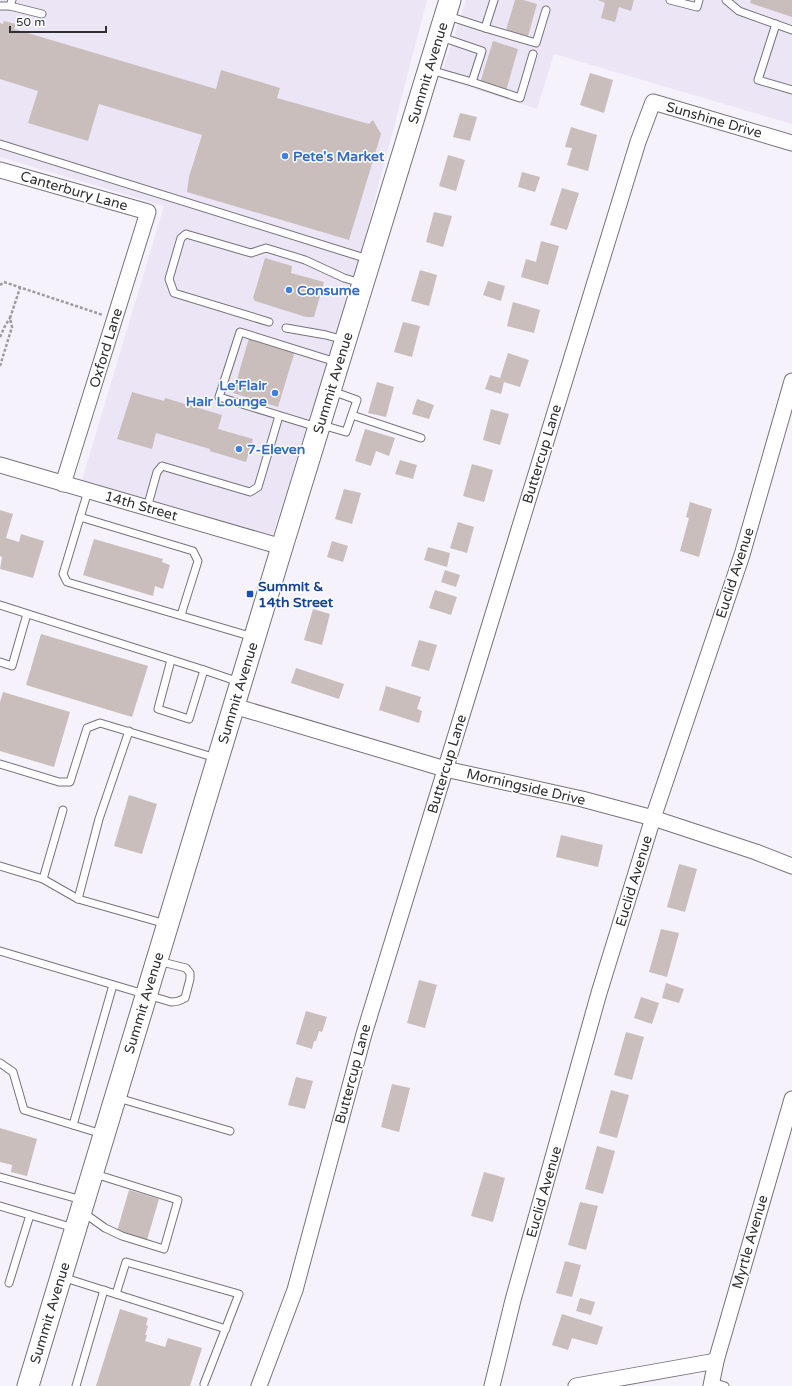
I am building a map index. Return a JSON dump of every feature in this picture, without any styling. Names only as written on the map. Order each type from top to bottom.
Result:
[{"type":"main road","name":"Summit Avenue","points":[[28,1386],[282,547],[448,8]]},
{"type":"street","name":"Sunshine Drive","points":[[638,142],[653,102],[792,143]]},
{"type":"street","name":"Buttercup Lane","points":[[259,1386],[295,1290],[364,1034],[638,142]]},
{"type":"street","name":"Canterbury Lane","points":[[0,170],[148,212]]},
{"type":"street","name":"Oxford Lane","points":[[63,484],[148,212]]},
{"type":"street","name":"Euclid Avenue","points":[[492,1386],[513,1300],[599,993],[653,818],[742,555],[792,381]]},
{"type":"street","name":"14th Street","points":[[0,465],[282,547]]},
{"type":"street","name":"Morningside Drive","points":[[234,706],[446,769],[582,799],[653,818],[792,866]]},
{"type":"street","name":"Myrtle Avenue","points":[[716,1385],[716,1361],[792,1099]]},
{"type":"street","points":[[576,1386],[716,1361]]},
{"type":"lane","points":[[485,28],[494,0]]},
{"type":"lane","points":[[670,0],[694,7],[697,7],[700,0]]},
{"type":"lane","points":[[726,0],[739,11],[792,30]]},
{"type":"lane","points":[[0,6],[11,3],[42,14]]},
{"type":"lane","points":[[448,8],[485,28],[536,43],[546,10]]},
{"type":"lane","points":[[776,24],[758,80],[792,90]]},
{"type":"lane","points":[[439,37],[482,51],[472,82]]},
{"type":"lane","points":[[429,69],[520,98],[533,54]]},
{"type":"lane","points":[[0,144],[370,260]]},
{"type":"lane","points":[[269,322],[174,292],[169,279],[181,238],[186,234],[251,253],[266,248],[305,260],[344,278],[364,284]]},
{"type":"lane","points":[[286,328],[346,340]]},
{"type":"lane","points":[[330,391],[357,400],[346,432],[279,416],[219,397],[240,332],[339,362]]},
{"type":"lane","points":[[352,415],[421,438]]},
{"type":"lane","points":[[147,508],[157,472],[162,466],[250,492],[258,487],[279,416]]},
{"type":"lane","points":[[88,491],[62,574],[67,582],[255,637]]},
{"type":"lane","points":[[80,517],[193,551],[198,561],[181,615]]},
{"type":"lane","points":[[0,605],[241,683]]},
{"type":"lane","points":[[0,662],[12,666],[27,614]]},
{"type":"lane","points":[[171,660],[158,709],[189,719],[204,670]]},
{"type":"lane","points":[[0,764],[59,782],[70,782],[87,728],[100,723],[218,758]]},
{"type":"lane","points":[[78,899],[99,819],[129,731]]},
{"type":"lane","points":[[43,879],[62,810]]},
{"type":"lane","points":[[0,866],[43,879],[78,899],[168,925]]},
{"type":"lane","points":[[0,951],[171,1002],[176,1002],[185,998],[190,979],[190,973],[188,970],[186,968],[157,961]]},
{"type":"lane","points":[[73,1125],[113,985]]},
{"type":"lane","points":[[0,1063],[13,1072],[24,1110],[104,1135]]},
{"type":"lane","points":[[116,1098],[230,1131]]},
{"type":"lane","points":[[0,1177],[80,1213],[122,1236],[164,1249],[178,1200],[93,1173]]},
{"type":"lane","points":[[0,1206],[30,1215],[80,1213]]},
{"type":"lane","points":[[9,1283],[30,1215]]},
{"type":"lane","points":[[116,1294],[126,1262],[239,1294],[204,1384]]},
{"type":"lane","points":[[61,1277],[226,1328]]},
{"type":"lane","points":[[76,1386],[104,1290]]},
{"type":"path","points":[[0,285],[4,282],[115,319]]},
{"type":"path","points":[[0,337],[10,318],[20,288]]},
{"type":"path","points":[[0,366],[12,327],[10,318]]},
{"type":"shaded area","points":[[0,0],[427,0],[358,264],[272,537],[81,483],[164,206],[0,157]]},
{"type":"shaded area","points":[[466,0],[792,0],[792,124],[554,54],[537,109],[440,78]]},
{"type":"building","points":[[515,0],[523,0],[537,4],[528,36],[506,30]]},
{"type":"building","points":[[598,0],[634,0],[631,11],[619,7],[615,22],[601,18],[605,3]]},
{"type":"building","points":[[751,0],[792,0],[792,17],[750,3]]},
{"type":"building","name":"Pete's Market","points":[[4,21],[16,24],[14,29],[216,89],[221,70],[280,88],[277,98],[369,124],[373,120],[381,134],[349,240],[187,192],[189,177],[202,135],[99,104],[88,141],[28,123],[38,91],[0,79],[0,23],[3,24]]},
{"type":"building","points":[[493,41],[518,49],[506,91],[480,83]]},
{"type":"building","points":[[590,73],[613,80],[604,113],[580,105]]},
{"type":"building","points":[[460,113],[477,117],[470,141],[453,137]]},
{"type":"building","points":[[571,127],[597,135],[588,171],[567,165],[572,148],[565,147]]},
{"type":"building","points":[[448,155],[465,160],[456,191],[439,186]]},
{"type":"building","points":[[522,172],[540,177],[535,192],[518,187]]},
{"type":"building","points":[[562,188],[579,193],[567,230],[550,225]]},
{"type":"building","points":[[434,212],[452,216],[443,247],[426,242]]},
{"type":"building","points":[[541,241],[559,246],[548,285],[521,277],[526,259],[536,262]]},
{"type":"building","name":"Consume","points":[[265,258],[292,266],[291,273],[324,282],[314,317],[306,317],[255,301],[253,298]]},
{"type":"building","points":[[420,270],[437,275],[429,306],[411,301]]},
{"type":"building","points":[[488,281],[505,286],[501,301],[483,295]]},
{"type":"building","points":[[513,302],[540,310],[534,333],[507,326]]},
{"type":"building","points":[[403,322],[420,326],[412,357],[394,352]]},
{"type":"building","points":[[249,338],[295,351],[278,407],[233,393]]},
{"type":"building","points":[[508,353],[529,360],[520,387],[504,382],[501,394],[485,389],[490,375],[500,378]]},
{"type":"building","points":[[377,382],[394,387],[386,417],[368,413]]},
{"type":"building","points":[[132,392],[164,401],[165,398],[222,415],[218,429],[253,439],[246,462],[210,451],[210,449],[156,433],[152,449],[117,439]]},
{"type":"building","points":[[417,399],[434,405],[429,419],[412,414]]},
{"type":"building","points":[[491,409],[509,414],[500,445],[483,440]]},
{"type":"building","points":[[365,429],[395,438],[389,456],[376,451],[371,466],[355,461]]},
{"type":"building","points":[[400,460],[417,465],[413,479],[395,474]]},
{"type":"building","points":[[472,464],[493,470],[484,502],[463,496]]},
{"type":"building","points":[[344,489],[361,493],[352,524],[335,519]]},
{"type":"building","points":[[690,502],[712,509],[699,557],[680,551],[689,518],[686,517]]},
{"type":"building","points":[[0,510],[13,514],[6,538],[19,542],[21,534],[44,541],[33,578],[0,569],[2,557],[0,556]]},
{"type":"building","points":[[458,522],[474,527],[467,553],[450,548]]},
{"type":"building","points":[[94,539],[163,559],[162,562],[170,565],[163,589],[155,586],[153,596],[83,575]]},
{"type":"building","points":[[332,541],[348,546],[343,562],[327,557]]},
{"type":"building","points":[[428,547],[450,553],[447,567],[424,560]]},
{"type":"building","points":[[445,570],[460,575],[456,587],[441,582]]},
{"type":"building","points":[[435,590],[457,597],[451,615],[429,608]]},
{"type":"building","points":[[313,609],[330,614],[322,645],[304,640]]},
{"type":"building","points":[[41,634],[148,666],[132,717],[26,685]]},
{"type":"building","points":[[419,640],[437,645],[429,671],[411,666]]},
{"type":"building","points":[[296,668],[344,684],[339,699],[291,683]]},
{"type":"building","points":[[386,686],[421,697],[417,709],[422,711],[419,723],[379,710]]},
{"type":"building","points":[[3,692],[70,712],[54,767],[0,751],[0,702]]},
{"type":"building","points":[[129,795],[157,804],[142,854],[114,846]]},
{"type":"building","points":[[561,835],[603,845],[598,867],[556,857]]},
{"type":"building","points":[[679,864],[697,869],[685,912],[667,907]]},
{"type":"building","points":[[661,929],[679,933],[667,977],[649,972]]},
{"type":"building","points":[[419,980],[437,985],[425,1028],[407,1023]]},
{"type":"building","points":[[666,983],[684,989],[679,1003],[662,998]]},
{"type":"building","points":[[641,997],[659,1003],[652,1024],[634,1018]]},
{"type":"building","points":[[306,1011],[327,1017],[322,1032],[319,1031],[312,1049],[296,1044]]},
{"type":"building","points":[[626,1032],[644,1037],[632,1080],[614,1075]]},
{"type":"building","points":[[296,1077],[313,1081],[305,1109],[288,1105]]},
{"type":"building","points":[[392,1084],[410,1088],[399,1132],[381,1127]]},
{"type":"building","points":[[611,1090],[629,1095],[617,1138],[599,1133]]},
{"type":"building","points":[[0,1128],[37,1139],[27,1176],[11,1172],[12,1165],[0,1162]]},
{"type":"building","points":[[597,1146],[615,1151],[603,1194],[585,1189]]},
{"type":"building","points":[[484,1172],[505,1178],[493,1222],[471,1216]]},
{"type":"building","points":[[129,1190],[159,1199],[147,1240],[117,1231]]},
{"type":"building","points":[[580,1202],[598,1206],[586,1250],[568,1245]]},
{"type":"building","points":[[565,1261],[581,1265],[572,1297],[556,1293]]},
{"type":"building","points":[[580,1298],[595,1302],[591,1315],[576,1311]]},
{"type":"building","points":[[120,1309],[148,1318],[146,1325],[148,1326],[145,1335],[147,1335],[145,1341],[165,1347],[168,1338],[202,1348],[190,1386],[96,1386]]},
{"type":"building","points":[[562,1314],[603,1327],[597,1345],[572,1338],[568,1350],[552,1345]]},
{"type":"place","name":"Pete's Market","points":[[285,156]]},
{"type":"place","name":"Consume","points":[[289,290]]},
{"type":"place","name":"Le’Flair Hair Lounge","points":[[275,393]]},
{"type":"place","name":"7-Eleven","points":[[239,449]]},
{"type":"place","name":"Summit & 14th Street","points":[[250,594]]}]
